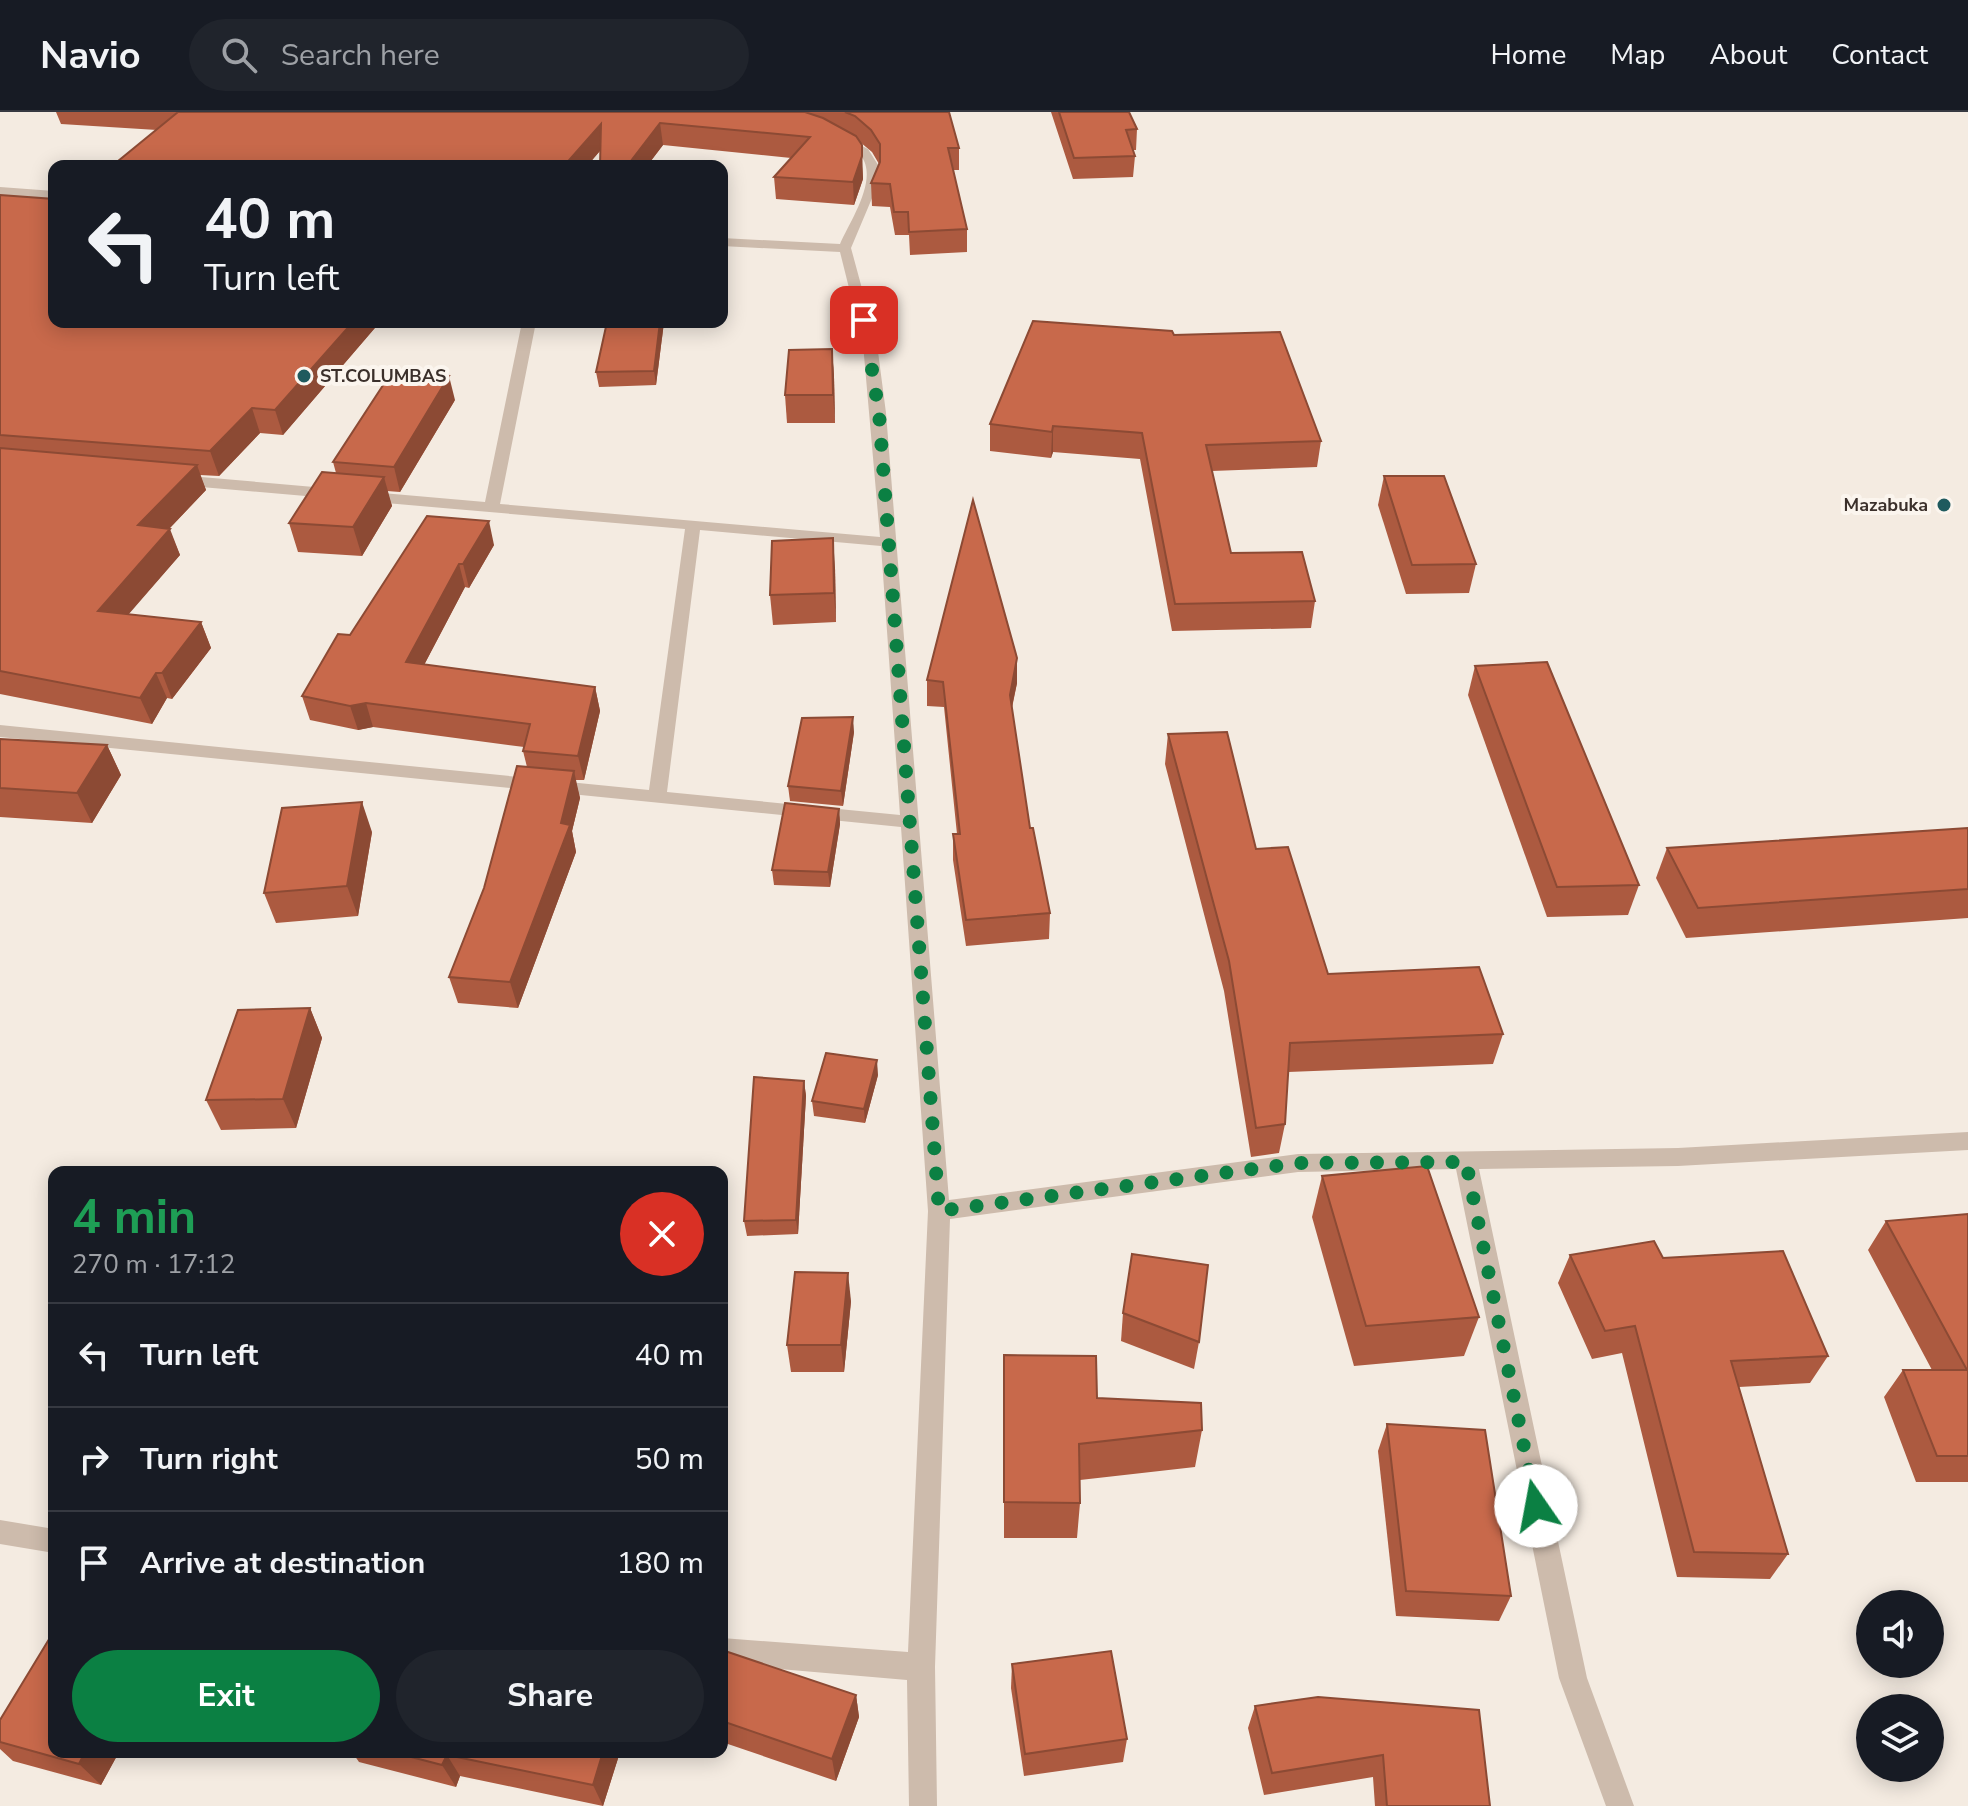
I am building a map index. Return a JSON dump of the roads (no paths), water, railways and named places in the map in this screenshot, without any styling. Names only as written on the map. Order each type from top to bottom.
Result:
[{"type":"street","points":[[827,133],[864,151],[874,168],[872,184],[845,248],[870,344],[879,413],[939,1211],[921,1667],[923,1806]]},
{"type":"street","points":[[0,191],[48,195]]},
{"type":"street","points":[[728,242],[845,248]]},
{"type":"street","points":[[492,507],[528,328]]},
{"type":"street","points":[[159,479],[888,542]]},
{"type":"street","points":[[657,797],[693,525]]},
{"type":"street","points":[[0,731],[909,822]]},
{"type":"street","points":[[939,1211],[1298,1163],[1678,1157],[1968,1141]]},
{"type":"street","points":[[1466,1162],[1573,1678],[1620,1806]]},
{"type":"street","points":[[0,1532],[48,1540]]},
{"type":"street","points":[[728,1651],[921,1667]]},
{"type":"place","name":"ST.COLUMBAS","points":[[304,376]]},
{"type":"place","name":"Mazabuka","points":[[1944,505]]}]
